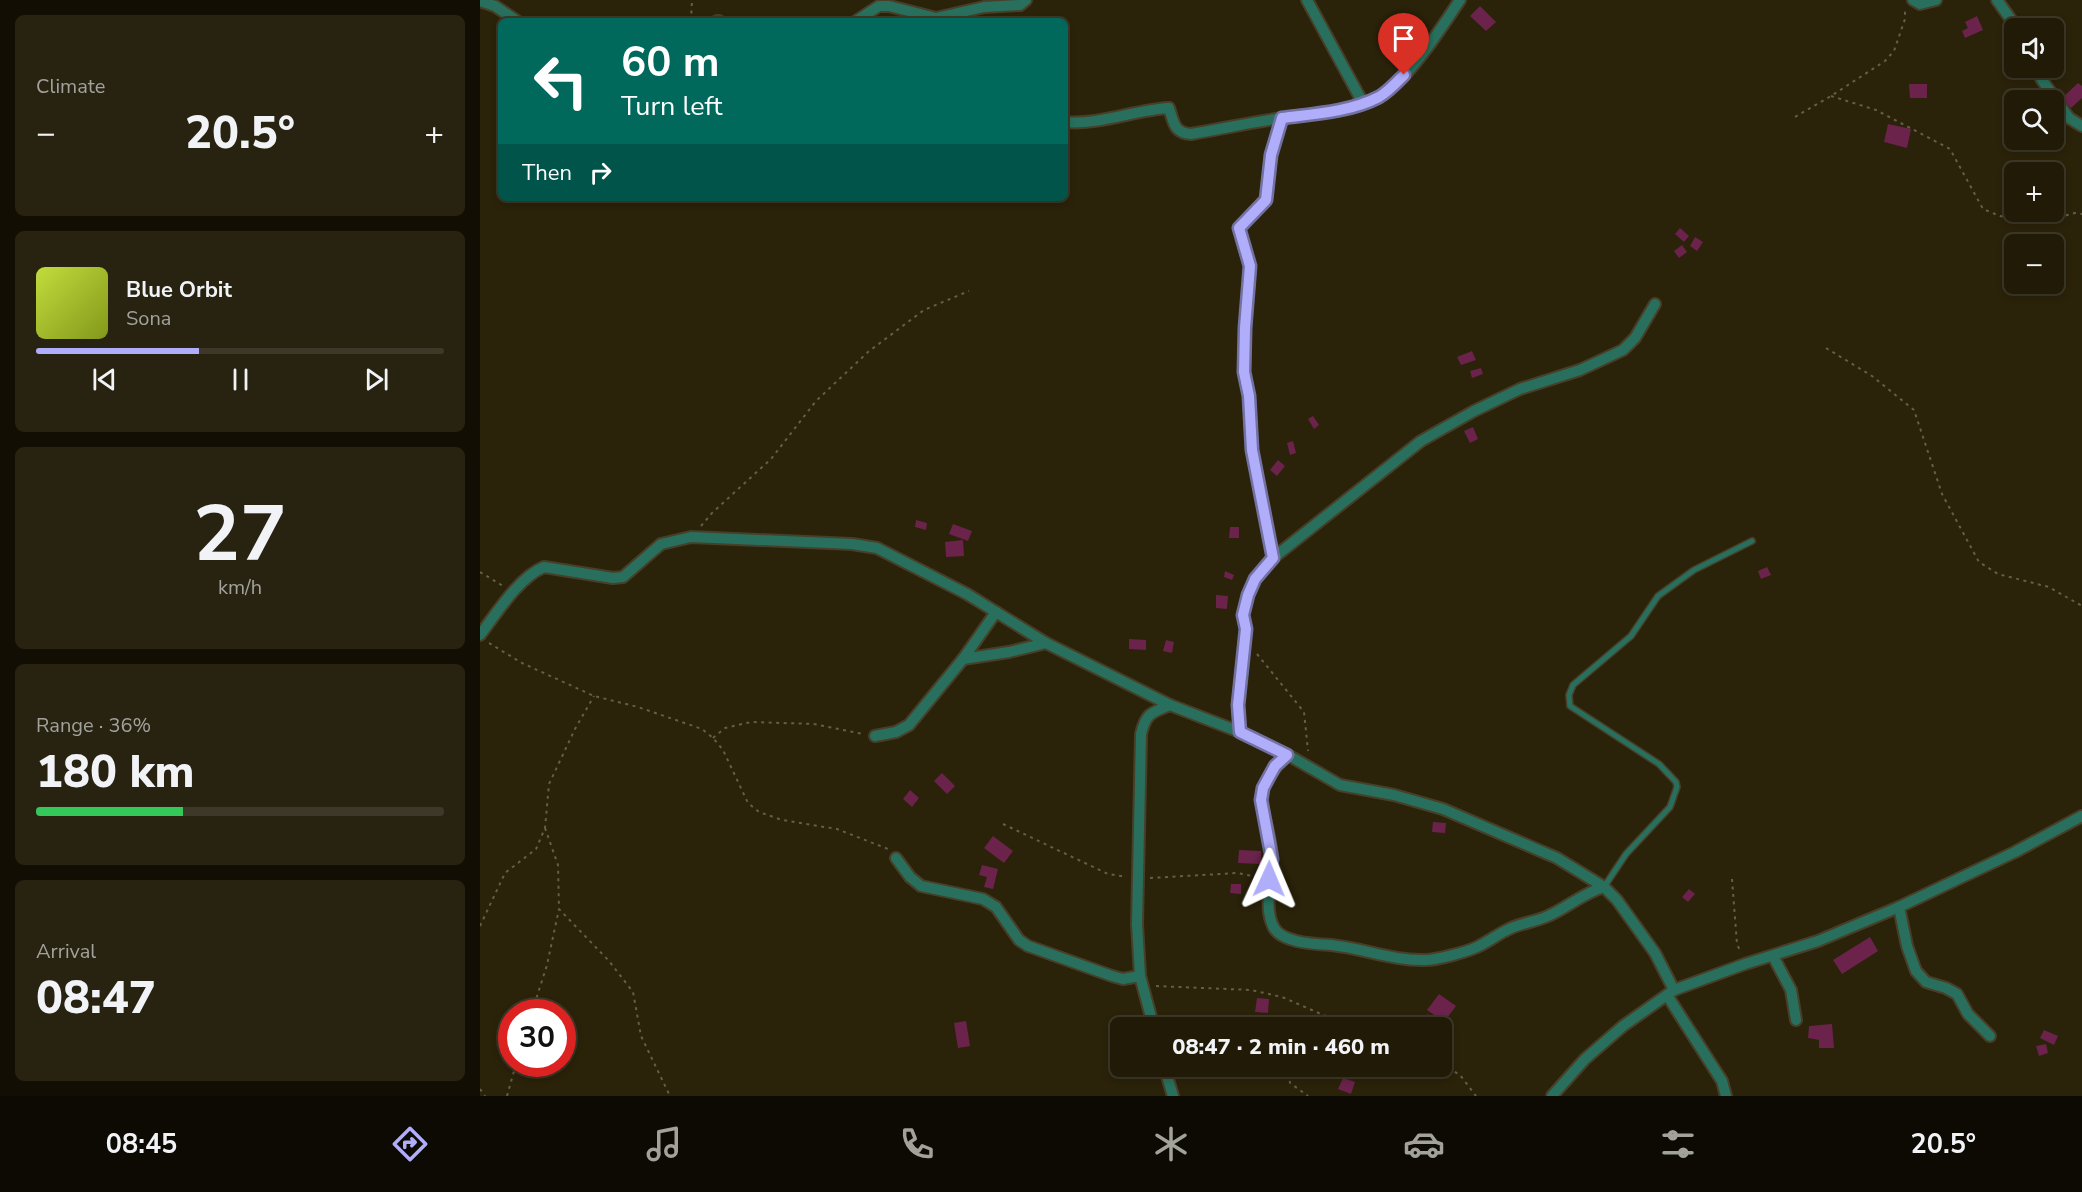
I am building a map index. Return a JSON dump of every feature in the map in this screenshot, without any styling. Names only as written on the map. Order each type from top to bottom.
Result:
[{"type":"street","points":[[861,18],[879,6],[888,6],[936,18],[984,7],[1020,5],[1026,0]]},
{"type":"street","points":[[1307,0],[1363,103]]},
{"type":"street","points":[[1068,123],[1082,124],[1147,109],[1169,108],[1176,128],[1182,133],[1191,134],[1335,111],[1363,103],[1381,96],[1404,75],[1460,0]]},
{"type":"street","points":[[1913,0],[1920,4],[1936,0]]},
{"type":"street","points":[[1997,0],[2010,18]]},
{"type":"street","points":[[480,1],[495,6],[513,18]]},
{"type":"street","points":[[2041,78],[2069,118],[2082,126]]},
{"type":"street","points":[[1273,558],[1252,450],[1249,396],[1244,372],[1250,266],[1239,228],[1266,200],[1271,155],[1282,118]]},
{"type":"street","points":[[1240,732],[1238,705],[1246,629],[1243,615],[1255,579],[1273,558],[1421,441],[1474,411],[1520,390],[1580,370],[1623,350],[1635,338],[1655,304]]},
{"type":"street","points":[[484,639],[513,592],[536,570],[544,567],[613,578],[623,577],[661,544],[691,537],[852,544],[877,548],[968,594],[1046,642],[1170,705],[1240,732],[1340,785],[1394,795],[1443,808],[1557,858],[1604,887],[1617,900],[1656,953],[1670,993],[1722,1081],[1726,1096]]},
{"type":"street","points":[[875,736],[896,732],[909,726],[963,659],[996,612]]},
{"type":"street","points":[[963,659],[1009,652],[1046,642]]},
{"type":"street","points":[[1151,1017],[1141,981],[1137,924],[1141,734],[1145,719],[1150,713],[1170,705]]},
{"type":"street","points":[[1287,755],[1275,766],[1263,788],[1261,800],[1272,859],[1269,879],[1270,915],[1274,929],[1286,937],[1300,942],[1347,947],[1398,959],[1426,960],[1475,948],[1510,928],[1548,916],[1592,891],[1604,887]]},
{"type":"street","points":[[1552,1096],[1585,1059],[1623,1026],[1670,993],[1745,964],[1818,941],[1899,907],[2016,852],[2082,816]]},
{"type":"street","points":[[896,858],[910,877],[921,886],[983,899],[996,907],[1019,940],[1028,946],[1112,976],[1141,981]]},
{"type":"street","points":[[1899,907],[1906,946],[1916,971],[1926,982],[1946,987],[1957,994],[1968,1014],[1990,1036]]},
{"type":"street","points":[[1773,956],[1791,990],[1796,1020]]},
{"type":"street","points":[[1167,1077],[1173,1096]]},
{"type":"lane","points":[[1604,887],[1626,854],[1670,807],[1677,787],[1676,782],[1659,764],[1570,706],[1569,695],[1573,685],[1631,636],[1658,596],[1694,570],[1752,541]]},
{"type":"path","points":[[691,18],[692,0]]},
{"type":"path","points":[[1795,117],[1885,61],[1894,51],[1905,19],[1905,0]]},
{"type":"path","points":[[1831,96],[1876,110],[1950,149],[1983,209],[2000,216],[2037,223],[2075,213],[2082,214]]},
{"type":"path","points":[[691,537],[712,513],[771,459],[816,401],[868,352],[924,310],[969,291]]},
{"type":"path","points":[[1826,348],[1872,376],[1914,410],[1942,494],[1979,562],[1998,574],[2049,587],[2082,606]]},
{"type":"path","points":[[480,572],[513,592]]},
{"type":"path","points":[[484,639],[522,663],[594,696],[638,707],[702,729],[723,750],[748,803],[759,812],[782,820],[837,829],[886,848],[896,858]]},
{"type":"path","points":[[1256,653],[1304,712],[1311,769]]},
{"type":"path","points":[[480,926],[506,873],[536,849],[545,828],[549,784],[575,729],[594,696]]},
{"type":"path","points":[[713,738],[725,728],[751,722],[814,724],[875,736]]},
{"type":"path","points":[[1003,824],[1108,874],[1138,879],[1238,873],[1269,879]]},
{"type":"path","points":[[536,999],[547,966],[559,909],[558,865],[545,828]]},
{"type":"path","points":[[1732,879],[1737,944],[1745,964]]},
{"type":"path","points":[[559,909],[609,961],[633,992],[641,1036],[670,1096]]},
{"type":"path","points":[[1141,981],[1251,990],[1282,997],[1328,1017]]},
{"type":"path","points":[[1452,1071],[1460,1076],[1476,1096]]},
{"type":"path","points":[[507,1096],[512,1077]]},
{"type":"path","points":[[1289,1077],[1290,1083],[1308,1096]]},
{"type":"path","points":[[480,1089],[485,1096]]},
{"type":"building","points":[[1480,6],[1496,22],[1486,31],[1470,16]]},
{"type":"building","points":[[1977,16],[1983,30],[1965,38],[1962,31],[1968,28],[1965,22]]},
{"type":"building","points":[[2078,83],[2082,86],[2082,98],[2071,108],[2064,100],[2064,96]]},
{"type":"building","points":[[1909,84],[1927,84],[1927,98],[1910,98]]},
{"type":"building","points":[[1888,124],[1911,129],[1907,148],[1884,142]]},
{"type":"building","points":[[1680,228],[1689,236],[1684,242],[1675,234]]},
{"type":"building","points":[[1695,237],[1703,242],[1697,251],[1690,246]]},
{"type":"building","points":[[1682,245],[1687,252],[1679,258],[1674,251]]},
{"type":"building","points":[[1472,351],[1476,360],[1461,365],[1457,357]]},
{"type":"building","points":[[1481,368],[1483,374],[1472,378],[1470,371]]},
{"type":"building","points":[[1313,416],[1319,425],[1314,429],[1308,419]]},
{"type":"building","points":[[1473,427],[1478,439],[1470,443],[1464,431]]},
{"type":"building","points":[[1293,441],[1296,453],[1290,455],[1287,443]]},
{"type":"building","points":[[1278,460],[1285,466],[1277,476],[1270,470]]},
{"type":"building","points":[[916,520],[927,523],[926,530],[915,527]]},
{"type":"building","points":[[953,524],[972,531],[968,541],[949,534]]},
{"type":"building","points":[[1230,527],[1239,527],[1239,538],[1229,538]]},
{"type":"building","points":[[963,540],[964,556],[946,557],[945,542]]},
{"type":"building","points":[[1767,567],[1771,575],[1761,579],[1758,571]]},
{"type":"building","points":[[1225,571],[1234,575],[1232,580],[1224,577]]},
{"type":"building","points":[[1216,595],[1228,596],[1227,609],[1216,608]]},
{"type":"building","points":[[1129,639],[1146,640],[1146,650],[1129,649]]},
{"type":"building","points":[[1166,640],[1174,642],[1172,653],[1163,651]]},
{"type":"building","points":[[942,773],[955,786],[947,794],[934,781]]},
{"type":"building","points":[[910,790],[919,798],[912,807],[903,799]]},
{"type":"building","points":[[1433,822],[1446,823],[1445,833],[1432,832]]},
{"type":"building","points":[[993,836],[1013,851],[1004,863],[984,848]]},
{"type":"building","points":[[1239,850],[1261,851],[1261,864],[1238,863]]},
{"type":"building","points":[[982,865],[998,869],[993,889],[984,887],[987,877],[979,875]]},
{"type":"building","points":[[1231,884],[1241,884],[1241,894],[1230,893]]},
{"type":"building","points":[[1689,889],[1695,894],[1688,902],[1682,897]]},
{"type":"building","points":[[1870,937],[1878,951],[1842,974],[1833,960]]},
{"type":"building","points":[[1439,994],[1456,1006],[1448,1017],[1437,1017],[1427,1010]]},
{"type":"building","points":[[1257,998],[1269,999],[1268,1013],[1255,1012]]},
{"type":"building","points":[[966,1021],[970,1046],[958,1048],[954,1023]]},
{"type":"building","points":[[1832,1024],[1834,1048],[1819,1048],[1819,1040],[1808,1038],[1809,1026]]},
{"type":"building","points":[[2044,1030],[2058,1036],[2054,1045],[2040,1038]]},
{"type":"building","points":[[2046,1044],[2048,1053],[2039,1056],[2036,1046]]},
{"type":"building","points":[[1343,1078],[1355,1082],[1351,1094],[1338,1089]]},
{"type":"route","points":[[1269,879],[1272,859],[1261,800],[1263,788],[1275,766],[1287,755],[1240,732],[1238,705],[1246,629],[1243,615],[1255,579],[1273,558],[1252,450],[1249,396],[1244,372],[1250,266],[1239,228],[1266,200],[1271,155],[1282,118],[1335,111],[1363,103],[1381,96],[1404,75]]}]
